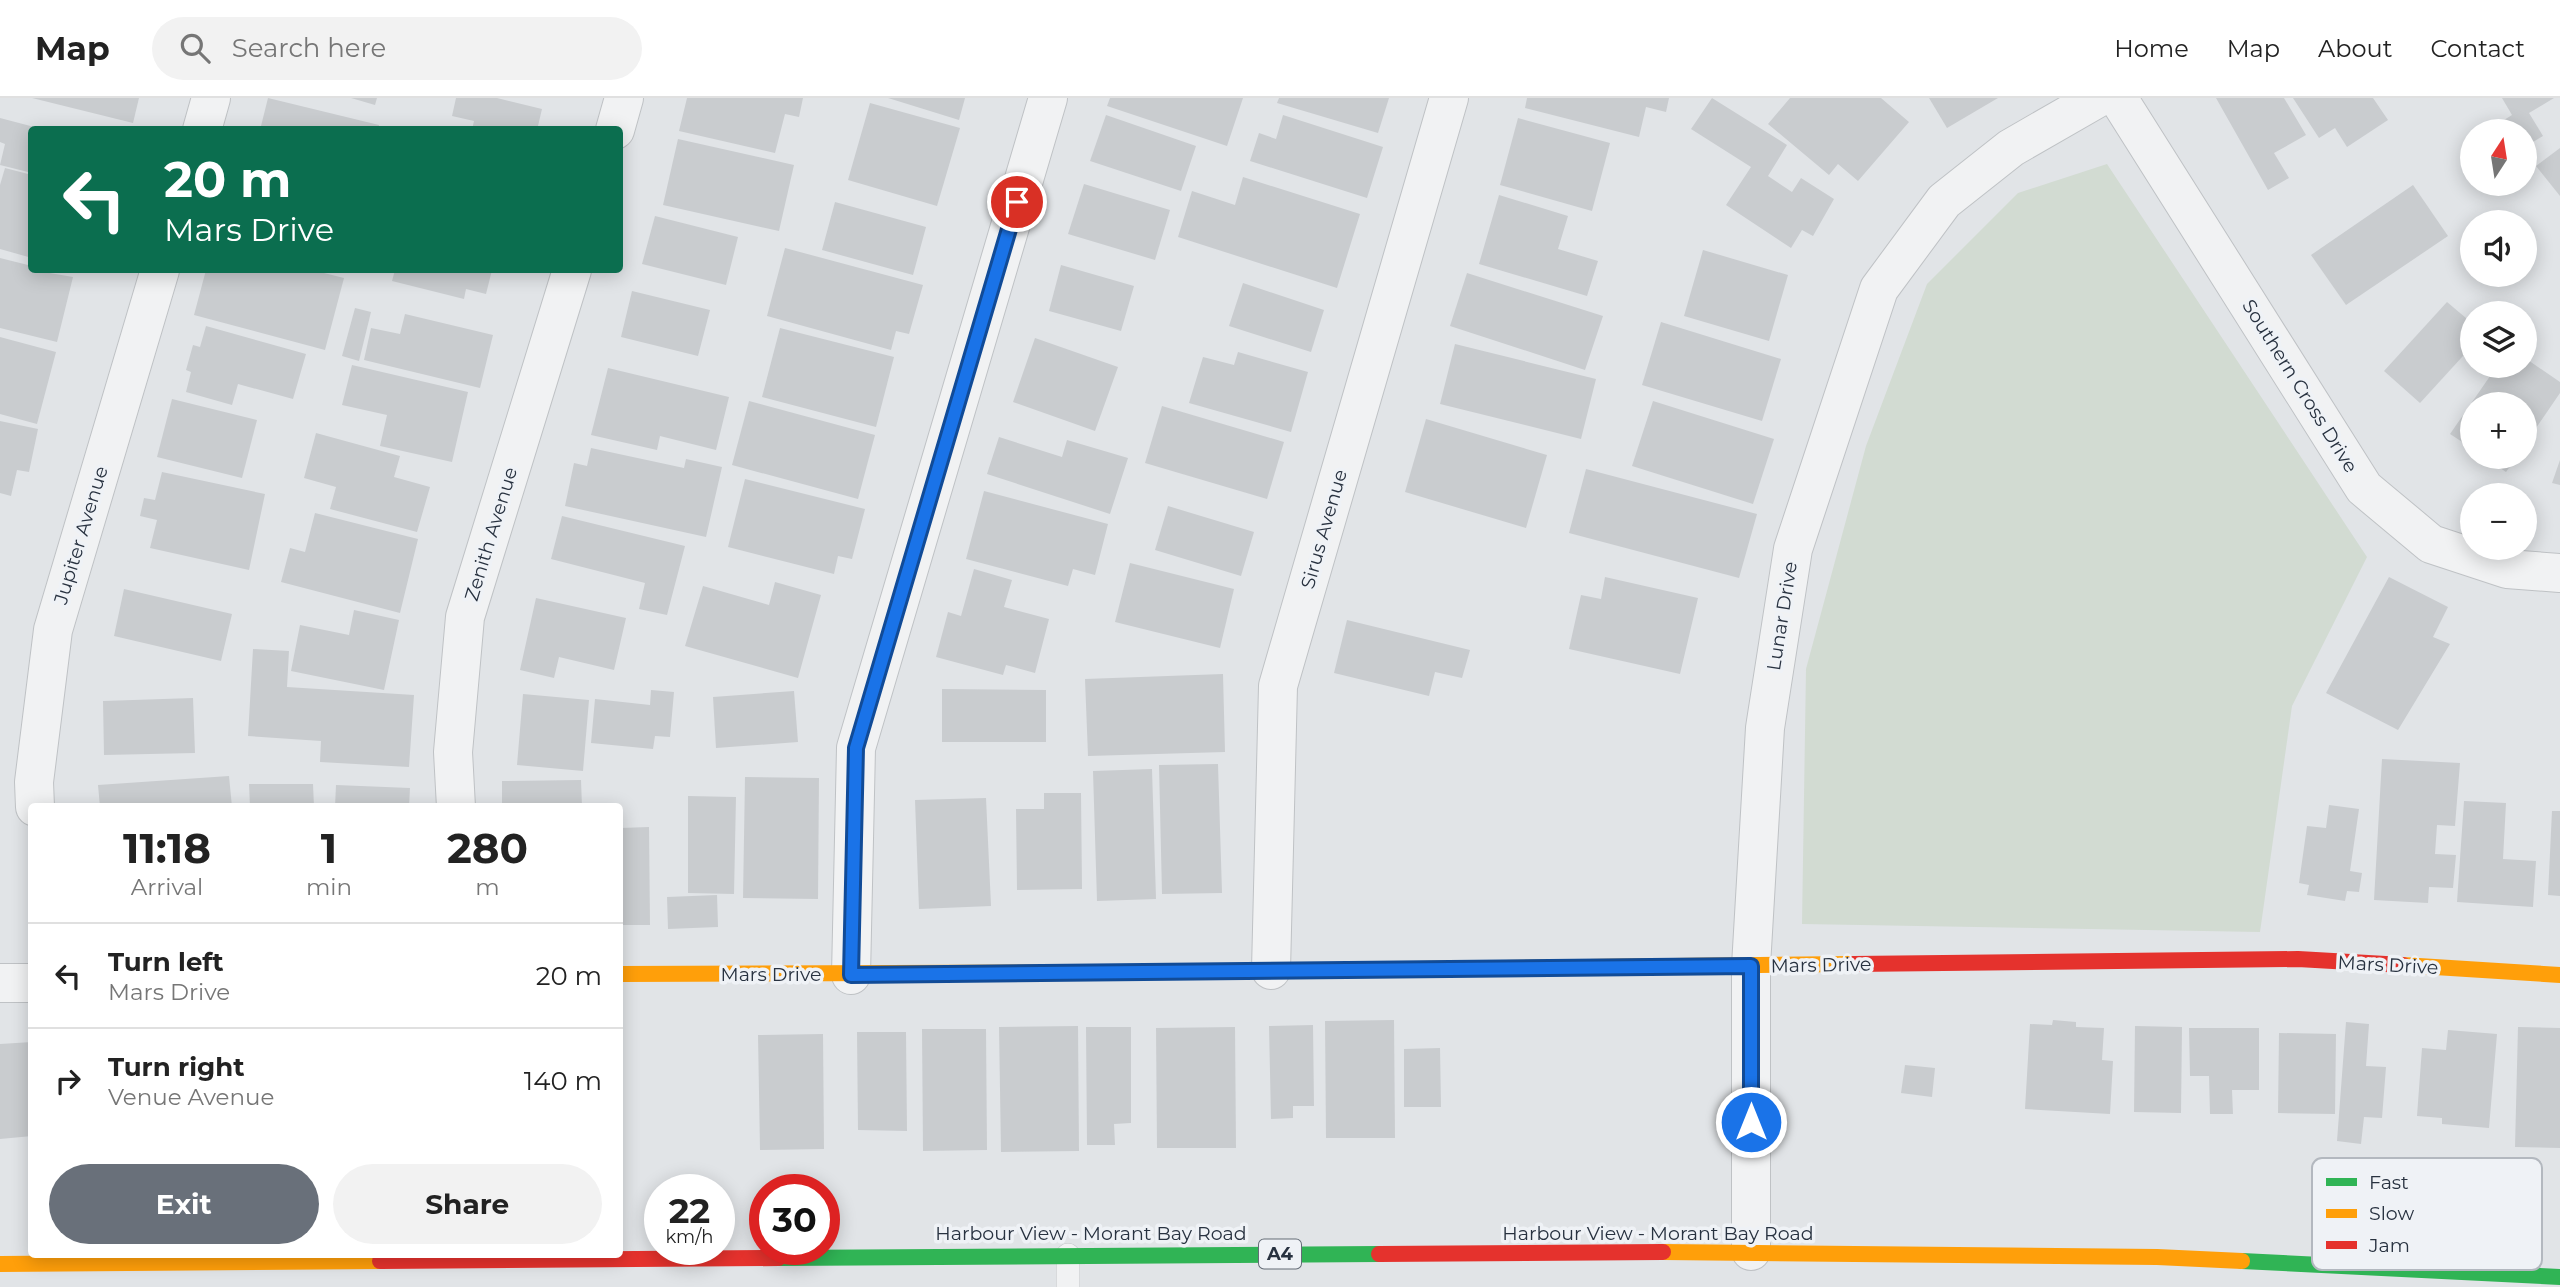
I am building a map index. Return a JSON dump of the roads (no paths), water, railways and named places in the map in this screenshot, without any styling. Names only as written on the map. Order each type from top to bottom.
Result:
[{"type":"main road","name":"Mars Drive","points":[[623,974],[851,975],[2298,959],[2560,975]]},
{"type":"main road","name":"Harbour View - Morant Bay Road","points":[[0,1264],[1751,1251],[1843,1256],[2157,1257],[2312,1265]]},
{"type":"main road","name":"Harbour View - Morant Bay Road","points":[[2371,1270],[2508,1281],[2560,1277]]},
{"type":"street","points":[[203,126],[211,98]]},
{"type":"street","points":[[616,126],[624,98]]},
{"type":"street","points":[[851,975],[856,748],[1048,98]]},
{"type":"street","name":"Sirus Avenue","points":[[1271,970],[1278,686],[1449,98]]},
{"type":"street","name":"Lunar Drive","points":[[1751,1251],[1751,966],[1765,728],[1793,549],[1879,289],[1944,201],[2011,148],[2098,98]]},
{"type":"street","name":"Southern Cross Drive","points":[[2118,98],[2364,488],[2431,544],[2507,569],[2560,573]]},
{"type":"street","name":"Jupiter Avenue","points":[[35,803],[34,782],[53,630],[159,273]]},
{"type":"street","name":"Zenith Avenue","points":[[456,803],[453,752],[465,617],[571,273]]},
{"type":"street","points":[[0,983],[28,983]]},
{"type":"lane","points":[[1068,1255],[1068,1287]]},
{"type":"lane","points":[[2284,1263],[2287,1287]]}]
